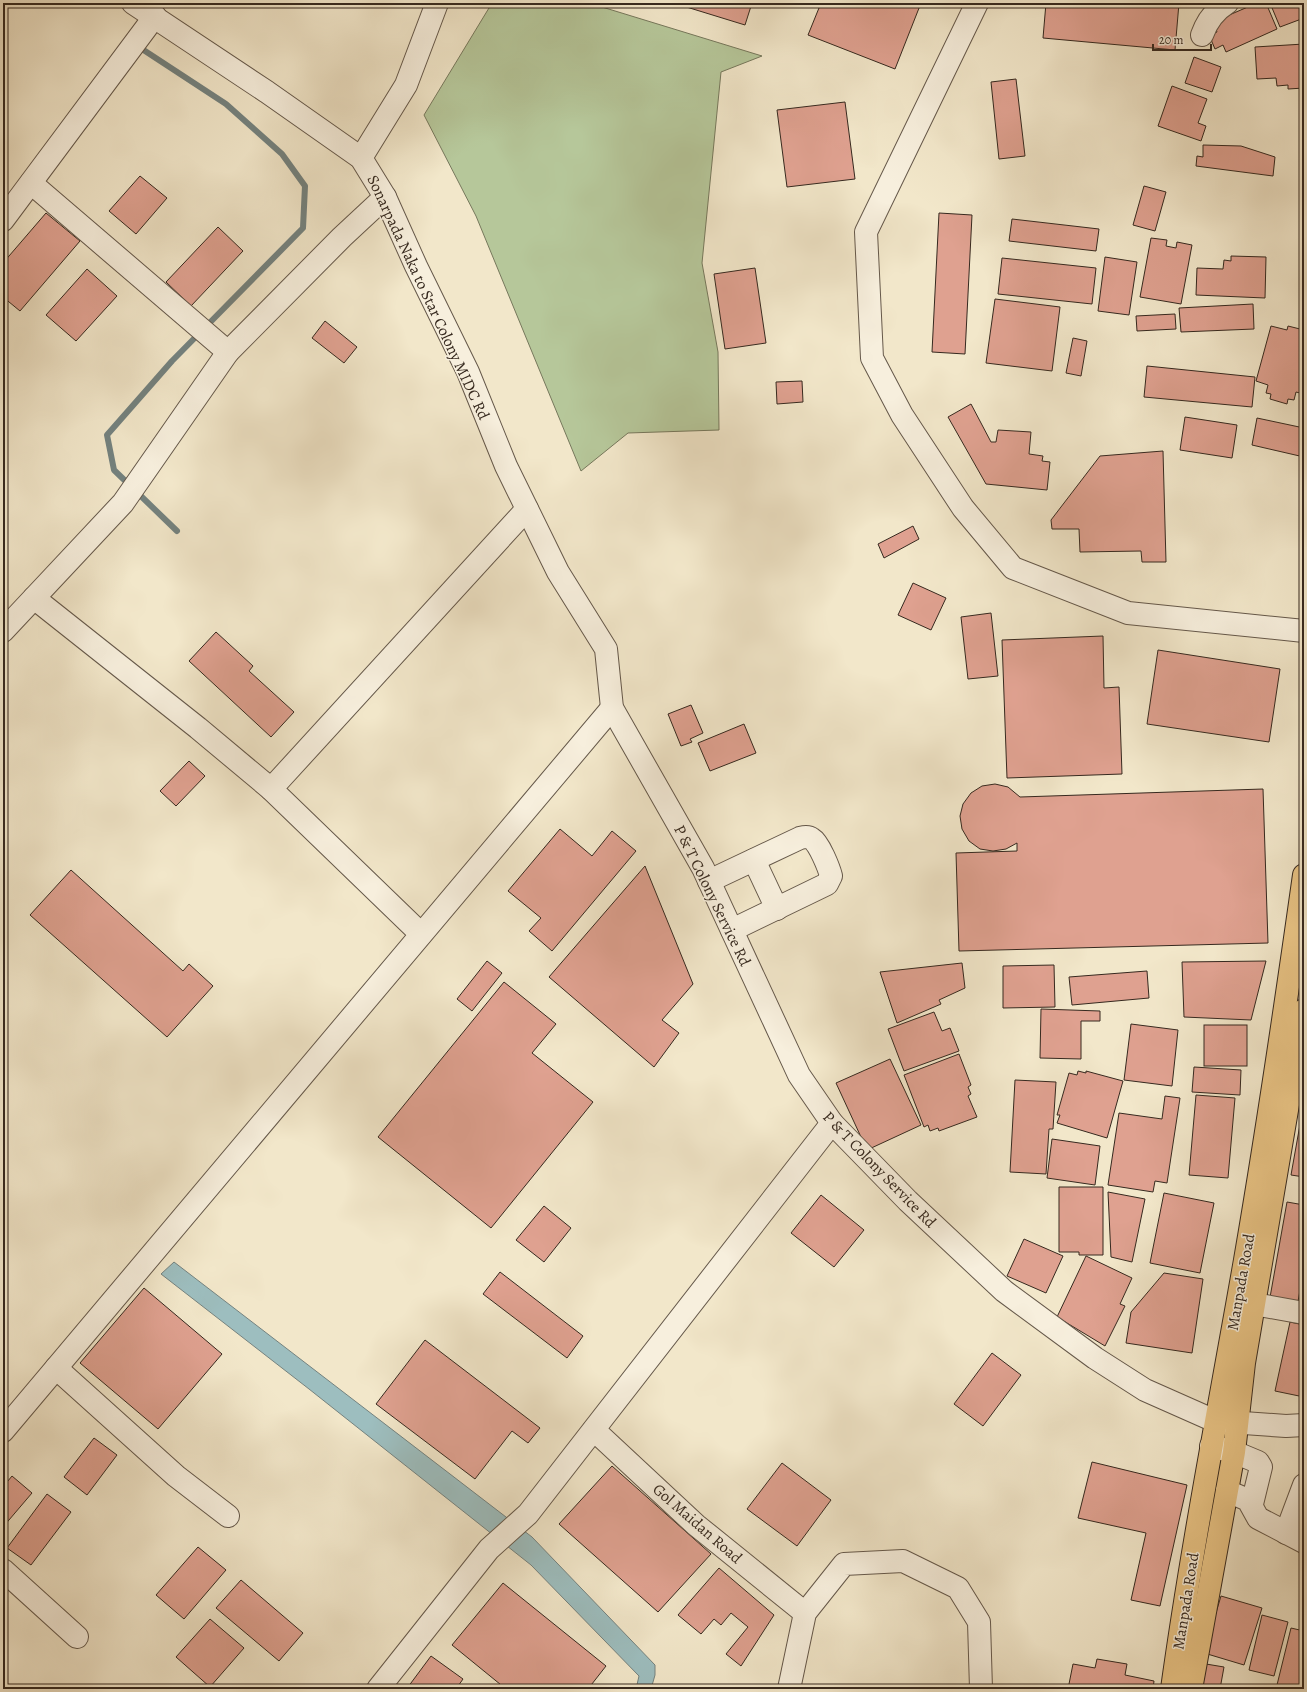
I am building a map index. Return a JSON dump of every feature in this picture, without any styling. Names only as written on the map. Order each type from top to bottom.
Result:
[{"type":"main road","name":"Manpada Road","points":[[1172,1689],[1188,1581],[1211,1446],[1253,1260],[1283,1083],[1299,948],[1304,874]]},
{"type":"main road","name":"Manpada Road","points":[[1283,1083],[1304,1010]]},
{"type":"main road","name":"Manpada Road","points":[[1191,1689],[1234,1452],[1244,1363],[1254,1304],[1253,1260]]},
{"type":"main road","points":[[1188,1581],[1211,1585]]},
{"type":"street","name":"Sonarpada Naka to Star Colony MIDC Rd","points":[[133,3],[155,16],[268,92],[361,158],[385,197],[416,266],[468,372],[506,466],[558,572],[606,649],[612,708]]},
{"type":"street","points":[[361,158],[406,85],[437,3]]},
{"type":"street","points":[[977,3],[866,232],[872,358],[902,415],[963,508],[1013,568],[1128,613],[1304,631]]},
{"type":"street","points":[[1202,35],[1207,22],[1217,10],[1227,3]]},
{"type":"street","points":[[3,220],[155,16]]},
{"type":"street","points":[[31,183],[228,352]]},
{"type":"street","points":[[3,631],[133,488],[228,352],[342,237],[385,197]]},
{"type":"street","points":[[271,788],[527,508]]},
{"type":"street","points":[[34,598],[271,788],[422,934]]},
{"type":"street","points":[[3,1431],[612,708]]},
{"type":"street","name":"P & T Colony Service Rd","points":[[612,708],[709,881],[799,1075],[832,1123],[908,1201],[1004,1291],[1095,1358],[1145,1390],[1216,1421],[1238,1421],[1286,1426],[1304,1425]]},
{"type":"street","points":[[709,881],[800,838],[808,836],[814,839],[829,868],[831,876],[827,884],[732,930]]},
{"type":"street","points":[[754,860],[777,909]]},
{"type":"street","points":[[378,1689],[489,1549],[528,1514],[832,1123]]},
{"type":"street","points":[[1254,1304],[1304,1313]]},
{"type":"street","points":[[56,1368],[176,1476],[228,1516]]},
{"type":"street","name":"Gol Maidan Road","points":[[594,1430],[696,1525],[805,1613]]},
{"type":"street","points":[[1211,1446],[1234,1452],[1260,1464],[1261,1467],[1252,1504]]},
{"type":"street","points":[[1227,1491],[1248,1500],[1252,1504],[1258,1518],[1295,1537],[1304,1485]]},
{"type":"street","points":[[788,1689],[805,1613],[844,1564],[903,1561],[958,1588],[979,1622],[981,1689]]},
{"type":"street","points":[[3,1570],[77,1637]]},
{"type":"green space","points":[[492,3],[589,3],[762,56],[721,72],[702,263],[718,352],[719,430],[628,433],[581,471],[476,216],[424,115]]},
{"type":"water","points":[[174,1262],[532,1537],[655,1665],[655,1675],[651,1689],[636,1689],[639,1676],[531,1565],[161,1274]]},
{"type":"building","points":[[681,3],[752,3],[745,25],[680,5]]},
{"type":"building","points":[[821,3],[921,3],[895,69],[808,35]]},
{"type":"building","points":[[1046,3],[1179,3],[1175,50],[1043,38]]},
{"type":"building","points":[[1257,3],[1266,3],[1277,29],[1226,52],[1223,45],[1215,49],[1209,35],[1217,32],[1213,22]]},
{"type":"building","points":[[1270,3],[1304,3],[1304,18],[1280,27]]},
{"type":"building","points":[[1304,44],[1304,88],[1288,89],[1288,85],[1277,86],[1276,78],[1257,79],[1255,47]]},
{"type":"building","points":[[1194,57],[1221,67],[1212,92],[1185,83]]},
{"type":"building","points":[[1016,79],[1025,156],[999,159],[991,82]]},
{"type":"building","points":[[1172,86],[1207,99],[1198,123],[1206,126],[1201,141],[1158,126]]},
{"type":"building","points":[[845,102],[855,179],[787,187],[777,110]]},
{"type":"building","points":[[1203,145],[1241,146],[1275,157],[1273,176],[1196,166],[1197,156],[1203,157]]},
{"type":"building","points":[[140,176],[167,198],[136,234],[109,211]]},
{"type":"building","points":[[1144,186],[1166,192],[1155,231],[1133,225]]},
{"type":"building","points":[[46,213],[80,241],[20,311],[3,297],[3,263]]},
{"type":"building","points":[[939,213],[972,215],[965,354],[932,352]]},
{"type":"building","points":[[1012,219],[1099,229],[1096,251],[1009,241]]},
{"type":"building","points":[[218,227],[243,251],[191,306],[166,282]]},
{"type":"building","points":[[1151,238],[1167,240],[1166,246],[1176,248],[1177,242],[1192,245],[1181,304],[1140,297]]},
{"type":"building","points":[[1231,256],[1266,257],[1265,298],[1196,295],[1197,268],[1223,269],[1224,260],[1231,261]]},
{"type":"building","points":[[1105,257],[1137,262],[1129,315],[1098,311]]},
{"type":"building","points":[[1002,258],[1096,268],[1092,304],[998,294]]},
{"type":"building","points":[[755,268],[766,343],[725,349],[714,274]]},
{"type":"building","points":[[87,269],[117,296],[76,341],[46,315]]},
{"type":"building","points":[[995,299],[1060,307],[1052,371],[986,363]]},
{"type":"building","points":[[1253,304],[1254,329],[1181,332],[1179,308]]},
{"type":"building","points":[[1175,314],[1176,329],[1137,331],[1136,316]]},
{"type":"building","points":[[325,321],[357,347],[344,363],[312,338]]},
{"type":"building","points":[[1271,326],[1287,330],[1288,326],[1304,330],[1304,394],[1296,392],[1294,400],[1288,399],[1287,404],[1270,399],[1271,394],[1266,393],[1268,385],[1256,381]]},
{"type":"building","points":[[1073,338],[1087,341],[1081,376],[1066,373]]},
{"type":"building","points":[[1147,366],[1255,377],[1252,407],[1144,397]]},
{"type":"building","points":[[802,381],[803,402],[777,404],[776,382]]},
{"type":"building","points":[[971,404],[991,442],[996,442],[998,430],[1031,432],[1029,454],[1043,456],[1042,461],[1050,462],[1047,490],[986,484],[948,417]]},
{"type":"building","points":[[1185,417],[1237,425],[1232,458],[1180,450]]},
{"type":"building","points":[[1257,418],[1304,428],[1304,457],[1252,445]]},
{"type":"building","points":[[1163,451],[1166,562],[1142,562],[1141,551],[1080,552],[1079,529],[1052,529],[1051,520],[1100,456]]},
{"type":"building","points":[[913,526],[919,539],[884,558],[878,544]]},
{"type":"building","points":[[913,583],[946,598],[931,630],[898,615]]},
{"type":"building","points":[[991,613],[998,676],[968,679],[961,617]]},
{"type":"building","points":[[216,632],[253,666],[249,671],[294,712],[271,737],[189,661]]},
{"type":"building","points":[[1103,636],[1104,688],[1119,687],[1122,774],[1007,778],[1002,640]]},
{"type":"building","points":[[1158,650],[1280,669],[1269,742],[1147,724]]},
{"type":"building","points":[[691,705],[703,733],[690,739],[692,742],[681,746],[668,714]]},
{"type":"building","points":[[744,724],[756,753],[710,771],[698,743]]},
{"type":"building","points":[[189,761],[205,776],[176,806],[160,791]]},
{"type":"building","points":[[995,784],[1008,787],[1020,797],[1263,789],[1268,943],[959,951],[956,853],[1017,851],[1017,843],[1006,849],[993,851],[980,849],[969,841],[962,829],[960,816],[963,804],[971,793],[982,786]]},
{"type":"building","points":[[560,829],[592,856],[612,831],[636,851],[552,951],[529,931],[541,918],[508,891]]},
{"type":"building","points":[[645,866],[693,984],[662,1020],[679,1033],[654,1067],[549,977]]},
{"type":"building","points":[[71,870],[183,971],[189,964],[213,986],[167,1037],[30,915]]},
{"type":"building","points":[[487,961],[502,973],[472,1011],[457,999]]},
{"type":"building","points":[[1266,961],[1251,1020],[1184,1017],[1182,962]]},
{"type":"building","points":[[962,963],[965,988],[939,1000],[941,1004],[897,1023],[880,972]]},
{"type":"building","points":[[1054,965],[1055,1007],[1003,1008],[1003,966]]},
{"type":"building","points":[[1147,971],[1149,998],[1072,1005],[1069,977]]},
{"type":"building","points":[[504,982],[556,1024],[532,1053],[593,1102],[491,1228],[378,1137]]},
{"type":"building","points":[[1041,1009],[1100,1011],[1100,1021],[1081,1021],[1081,1059],[1040,1058]]},
{"type":"building","points":[[934,1012],[942,1031],[950,1028],[959,1051],[904,1071],[888,1029]]},
{"type":"building","points":[[1131,1024],[1178,1030],[1172,1086],[1124,1080]]},
{"type":"building","points":[[1204,1025],[1247,1025],[1247,1066],[1204,1066]]},
{"type":"building","points":[[959,1054],[971,1085],[968,1087],[971,1094],[968,1096],[977,1117],[939,1131],[938,1128],[930,1131],[928,1125],[924,1127],[904,1075]]},
{"type":"building","points":[[890,1059],[921,1125],[867,1150],[836,1083]]},
{"type":"building","points":[[1194,1067],[1241,1070],[1240,1095],[1192,1092]]},
{"type":"building","points":[[1078,1071],[1086,1073],[1086,1071],[1123,1081],[1107,1138],[1057,1123],[1060,1115],[1057,1115],[1069,1073],[1077,1075]]},
{"type":"building","points":[[1015,1080],[1056,1082],[1053,1129],[1049,1129],[1046,1174],[1010,1172]]},
{"type":"building","points":[[1196,1095],[1235,1098],[1228,1178],[1189,1175]]},
{"type":"building","points":[[1165,1096],[1180,1098],[1167,1183],[1155,1181],[1153,1192],[1108,1185],[1119,1113],[1162,1119]]},
{"type":"building","points":[[1304,1102],[1304,1177],[1291,1175]]},
{"type":"building","points":[[1052,1139],[1100,1146],[1095,1185],[1047,1178]]},
{"type":"building","points":[[1059,1187],[1103,1187],[1103,1255],[1079,1255],[1079,1252],[1059,1252]]},
{"type":"building","points":[[1108,1192],[1145,1199],[1132,1262],[1111,1257]]},
{"type":"building","points":[[1164,1193],[1214,1203],[1200,1273],[1150,1263]]},
{"type":"building","points":[[821,1195],[864,1230],[834,1267],[791,1233]]},
{"type":"building","points":[[1287,1202],[1304,1205],[1304,1268],[1297,1307],[1269,1303]]},
{"type":"building","points":[[544,1206],[571,1228],[544,1262],[516,1240]]},
{"type":"building","points":[[1024,1239],[1063,1256],[1046,1293],[1007,1276]]},
{"type":"building","points":[[1086,1256],[1132,1278],[1120,1304],[1125,1306],[1105,1346],[1057,1317]]},
{"type":"building","points":[[500,1272],[583,1336],[567,1358],[483,1294]]},
{"type":"building","points":[[1164,1273],[1203,1279],[1192,1353],[1126,1343],[1131,1312]]},
{"type":"building","points":[[144,1288],[222,1354],[158,1429],[80,1363]]},
{"type":"building","points":[[1290,1322],[1304,1325],[1304,1397],[1275,1391]]},
{"type":"building","points":[[425,1340],[540,1428],[528,1443],[512,1431],[475,1479],[376,1404]]},
{"type":"building","points":[[992,1353],[1021,1375],[983,1426],[954,1404]]},
{"type":"building","points":[[94,1438],[117,1455],[87,1495],[64,1477]]},
{"type":"building","points":[[1092,1462],[1187,1485],[1160,1606],[1131,1600],[1146,1533],[1078,1518]]},
{"type":"building","points":[[782,1463],[831,1500],[797,1546],[747,1509]]},
{"type":"building","points":[[612,1466],[711,1554],[658,1612],[559,1524]]},
{"type":"building","points":[[12,1476],[32,1493],[3,1527],[3,1487]]},
{"type":"building","points":[[47,1494],[71,1512],[31,1565],[7,1548]]},
{"type":"building","points":[[198,1547],[226,1570],[184,1619],[156,1595]]},
{"type":"building","points":[[719,1568],[774,1615],[741,1666],[726,1654],[748,1627],[731,1613],[721,1625],[714,1619],[701,1634],[678,1615]]},
{"type":"building","points":[[241,1580],[303,1633],[279,1661],[216,1608]]},
{"type":"building","points":[[503,1583],[606,1666],[588,1689],[506,1689],[452,1645]]},
{"type":"building","points":[[1221,1596],[1262,1608],[1244,1665],[1204,1653]]},
{"type":"building","points":[[1262,1615],[1288,1622],[1274,1676],[1249,1670]]},
{"type":"building","points":[[210,1619],[244,1648],[210,1687],[176,1657]]},
{"type":"building","points":[[1291,1628],[1304,1631],[1304,1681],[1302,1689],[1276,1689]]},
{"type":"building","points":[[431,1656],[463,1679],[456,1689],[410,1689],[408,1687]]},
{"type":"building","points":[[1097,1659],[1127,1664],[1125,1675],[1154,1681],[1153,1689],[1068,1689],[1073,1664],[1095,1668]]},
{"type":"building","points":[[1200,1663],[1224,1667],[1220,1689],[1195,1689]]},
{"type":"waterway","points":[[142,49],[226,104],[282,154],[305,186],[303,228],[172,361],[107,435],[114,470],[177,531]]}]
